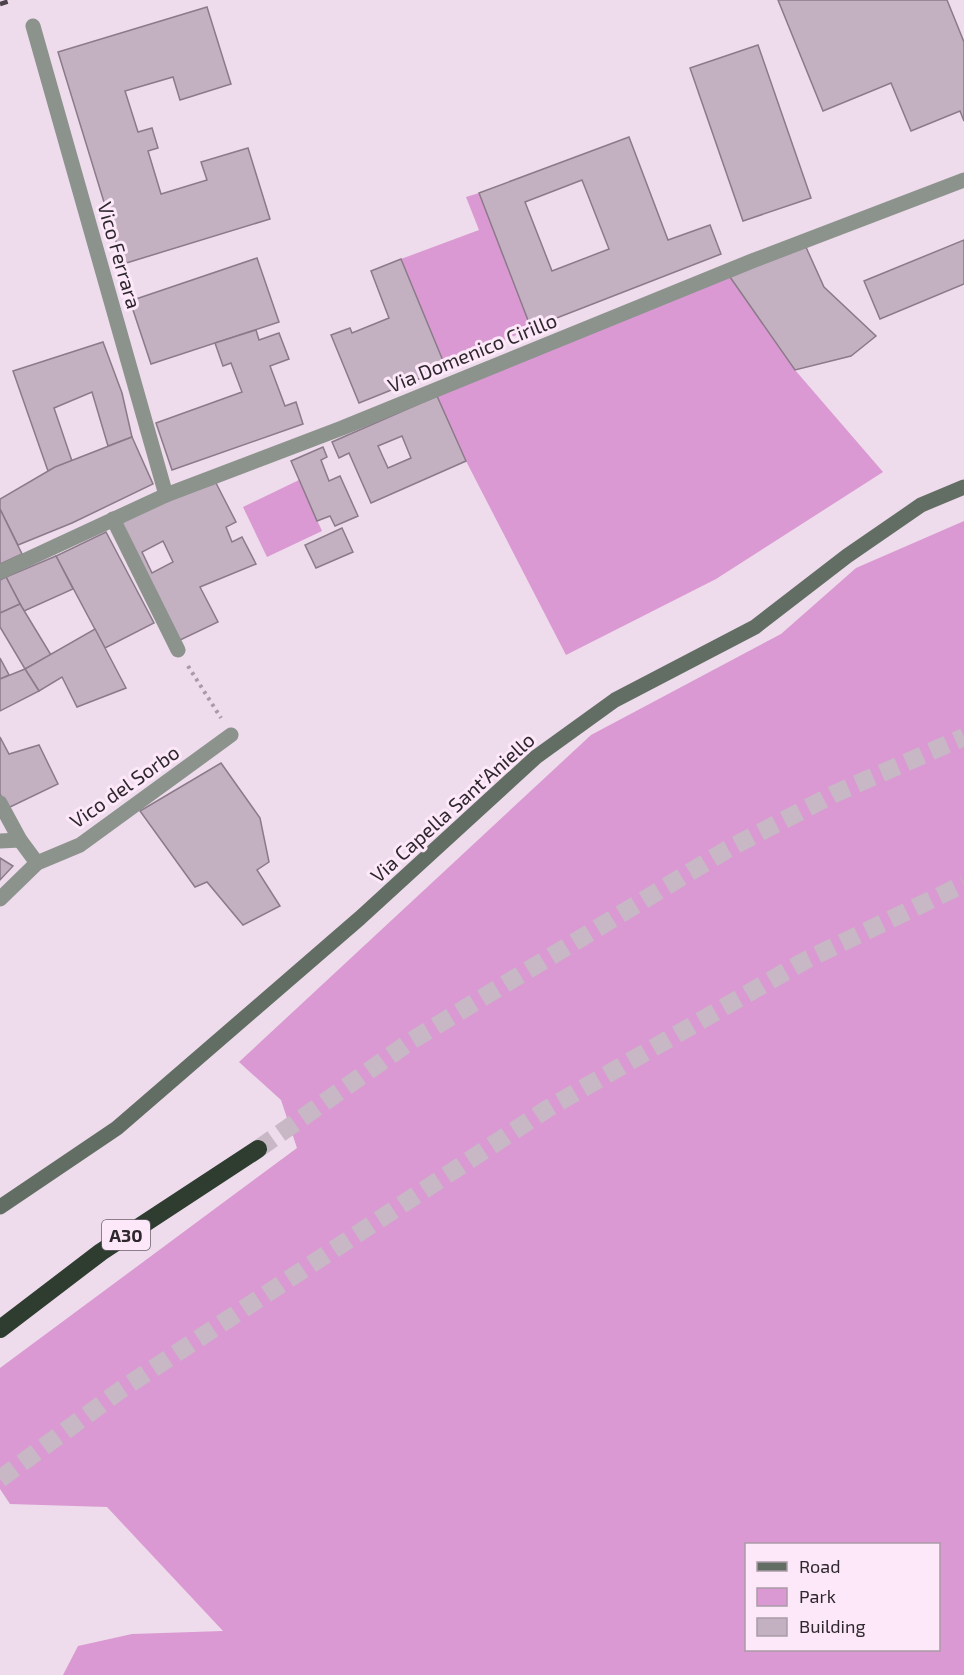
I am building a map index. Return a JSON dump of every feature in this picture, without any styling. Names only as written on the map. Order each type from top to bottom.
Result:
[{"type":"highway","name":"A30","points":[[0,1329],[101,1252],[258,1149]]},
{"type":"main road","name":"Via Capella Sant'Aniello","points":[[0,1207],[117,1128],[360,918],[536,757],[615,700],[755,627],[847,556],[921,505],[964,487]]},
{"type":"street","name":"Vico Ferrara","points":[[33,26],[166,495]]},
{"type":"street","name":"Via Domenico Cirillo","points":[[0,572],[166,495],[342,428],[752,261],[964,180]]},
{"type":"street","points":[[113,519],[178,650]]},
{"type":"street","name":"Vico del Sorbo","points":[[37,863],[80,845],[231,735]]},
{"type":"street","points":[[0,803],[20,840],[37,863],[0,899]]},
{"type":"street","points":[[0,841],[20,840]]},
{"type":"path","points":[[178,650],[231,735]]},
{"type":"green space","points":[[479,193],[531,328],[446,368],[401,259],[479,230],[466,197]]},
{"type":"green space","points":[[730,277],[795,370],[883,472],[716,579],[566,655],[466,461],[437,396]]},
{"type":"green space","points":[[299,480],[322,531],[267,557],[243,507]]},
{"type":"green space","points":[[964,521],[964,1675],[63,1675],[78,1646],[132,1634],[223,1631],[107,1507],[10,1504],[0,1489],[0,1368],[297,1148],[281,1100],[239,1062],[591,735],[781,634],[856,568]]},
{"type":"building","points":[[778,0],[947,0],[964,42],[964,121],[960,111],[911,131],[891,83],[823,111]]},
{"type":"building","points":[[207,7],[231,84],[180,100],[173,77],[125,91],[138,132],[152,128],[158,148],[148,151],[161,194],[207,180],[201,162],[248,148],[270,219],[123,264],[58,52]]},
{"type":"building","points":[[758,45],[811,198],[743,221],[690,68]]},
{"type":"building","points":[[629,137],[668,240],[710,225],[721,254],[531,328],[479,193]],"holes":[[[582,180],[609,249],[552,271],[525,202]]]},
{"type":"building","points":[[964,240],[964,284],[880,319],[864,281]]},
{"type":"building","points":[[805,245],[824,287],[876,336],[851,356],[795,370],[730,277]]},
{"type":"building","points":[[257,258],[279,322],[151,364],[130,301]]},
{"type":"building","points":[[401,259],[446,368],[359,403],[331,335],[350,328],[352,333],[389,318],[371,271]]},
{"type":"building","points":[[256,330],[259,340],[279,333],[289,359],[270,366],[285,406],[296,402],[303,424],[172,470],[156,423],[242,392],[231,363],[223,366],[215,343]]},
{"type":"building","points":[[103,342],[122,393],[132,437],[108,446],[92,392],[54,408],[72,461],[48,471],[13,371]]},
{"type":"building","points":[[437,396],[466,461],[371,503],[349,453],[339,458],[332,442]],"holes":[[[402,436],[411,458],[388,468],[378,446]]]},
{"type":"building","points":[[132,437],[153,484],[72,523],[18,545],[0,509],[0,499],[55,467]]},
{"type":"building","points":[[323,447],[327,457],[321,460],[329,481],[340,476],[358,516],[335,526],[330,516],[317,521],[291,461]]},
{"type":"building","points":[[216,483],[236,522],[226,527],[232,542],[242,537],[256,564],[200,587],[218,622],[178,641],[121,523],[169,499]],"holes":[[[163,541],[173,562],[152,573],[142,552]]]},
{"type":"building","points":[[0,509],[22,554],[0,564]]},
{"type":"building","points":[[342,528],[353,552],[316,568],[305,545]]},
{"type":"building","points":[[106,532],[154,623],[105,648],[56,556]]},
{"type":"building","points":[[56,556],[73,589],[24,611],[6,577]]},
{"type":"building","points":[[6,577],[20,604],[0,613],[0,580]]},
{"type":"building","points":[[20,604],[51,655],[25,669],[0,627],[0,613]]},
{"type":"building","points":[[95,629],[126,688],[77,707],[62,677],[39,691],[25,669]]},
{"type":"building","points":[[0,658],[9,675],[0,679]]},
{"type":"building","points":[[25,669],[39,691],[0,711],[0,679]]},
{"type":"building","points":[[0,737],[9,754],[39,745],[58,784],[8,808],[0,794]]},
{"type":"building","points":[[221,763],[260,818],[269,862],[257,870],[280,906],[243,925],[207,882],[195,887],[140,811]]},
{"type":"building","points":[[0,858],[13,866],[0,880]]},
{"type":"tunnel","points":[[258,1149],[411,1041],[728,849],[834,794],[964,737]]},
{"type":"tunnel","points":[[0,1479],[122,1389],[547,1109],[806,960],[964,884]]},
{"type":"railway","points":[[0,4],[13,0]]}]
